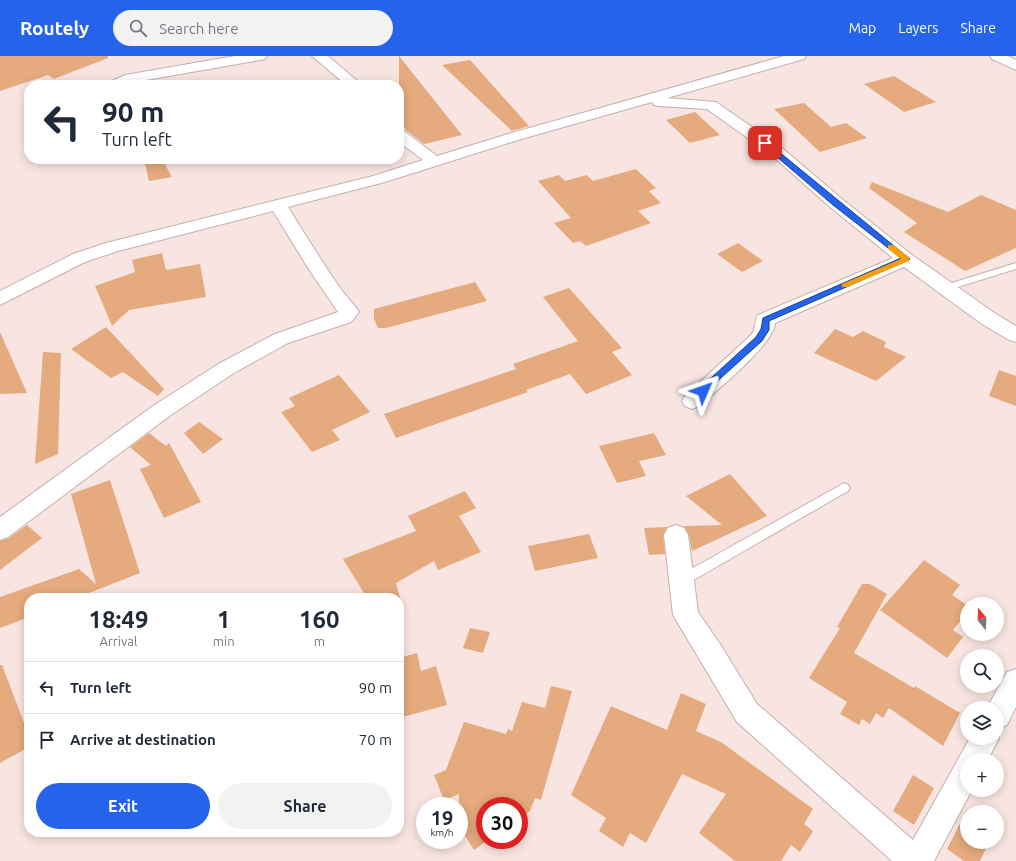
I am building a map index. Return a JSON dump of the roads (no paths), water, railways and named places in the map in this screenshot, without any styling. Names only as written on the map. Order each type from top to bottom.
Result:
[{"type":"street","points":[[319,56],[349,80]]},
{"type":"street","points":[[0,299],[79,258],[112,247],[278,206],[379,179],[434,161],[799,56]]},
{"type":"street","points":[[997,56],[1016,66]]},
{"type":"street","points":[[123,80],[250,57]]},
{"type":"street","points":[[641,101],[710,105],[776,151],[836,203],[906,259],[989,319],[1016,335]]},
{"type":"street","points":[[404,138],[434,161]]},
{"type":"street","points":[[0,530],[134,429],[186,394],[263,347],[344,317],[349,312],[339,301],[278,206]]},
{"type":"street","points":[[692,401],[759,339],[765,330],[766,320],[906,259]]},
{"type":"street","points":[[676,535],[686,615],[711,652],[747,713],[914,861]]},
{"type":"street","points":[[1004,703],[1016,682]]},
{"type":"street","points":[[918,861],[960,784]]},
{"type":"lane","points":[[945,288],[999,270],[1016,266]]},
{"type":"lane","points":[[681,581],[844,488]]}]
